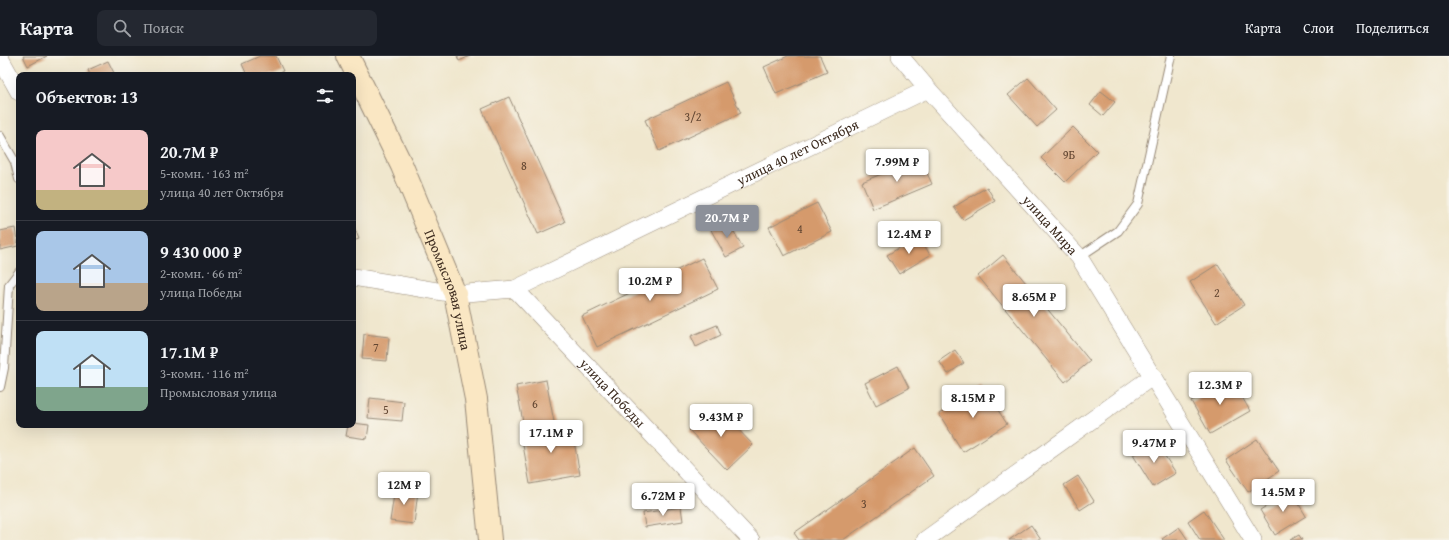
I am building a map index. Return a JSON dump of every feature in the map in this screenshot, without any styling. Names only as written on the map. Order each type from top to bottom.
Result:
[{"type":"main road","name":"Промысловая улица","points":[[348,56],[356,72]]},
{"type":"main road","name":"Промысловая улица","points":[[356,72],[402,166],[454,294],[476,399],[490,540]]},
{"type":"street","name":"улица Мира","points":[[900,56],[1079,257],[1253,540]]},
{"type":"street","points":[[0,58],[16,87]]},
{"type":"street","name":"улица 40 лет Октября","points":[[515,289],[928,89]]},
{"type":"street","points":[[356,278],[454,294],[515,289]]},
{"type":"street","name":"улица Победы","points":[[515,289],[751,540]]},
{"type":"street","points":[[925,540],[1153,376]]},
{"type":"lane","points":[[1079,257],[1118,231],[1138,204],[1171,56]]},
{"type":"lane","points":[[0,136],[16,166]]},
{"type":"lane","points":[[0,387],[4,368],[9,285],[16,276]]},
{"type":"building","points":[[23,56],[47,56],[28,66]]},
{"type":"building","points":[[260,56],[276,56],[283,71],[246,72],[242,64]]},
{"type":"building","points":[[457,56],[470,56],[459,61]]},
{"type":"building","points":[[788,56],[820,56],[827,72],[776,94],[764,67]]},
{"type":"building","points":[[108,61],[114,72],[89,72],[88,70]]},
{"type":"building","points":[[1028,78],[1056,110],[1037,127],[1008,95]]},
{"type":"building","points":[[726,82],[741,113],[659,151],[645,120]]},
{"type":"building","points":[[1101,91],[1115,102],[1103,116],[1090,105]]},
{"type":"building","points":[[509,97],[565,222],[538,234],[482,109]]},
{"type":"building","points":[[1073,127],[1097,151],[1065,182],[1041,158]]},
{"type":"building","points":[[920,158],[932,184],[873,209],[862,182]]},
{"type":"building","points":[[987,187],[995,201],[963,220],[954,207]]},
{"type":"building","points":[[817,203],[832,232],[784,256],[769,227]]},
{"type":"building","points":[[728,221],[743,248],[726,257],[711,230]]},
{"type":"building","points":[[15,228],[16,246],[0,250],[0,231]]},
{"type":"building","points":[[356,232],[359,239],[356,240]]},
{"type":"building","points":[[919,236],[930,255],[899,274],[887,255]]},
{"type":"building","points":[[1003,255],[1090,361],[1065,382],[978,276]]},
{"type":"building","points":[[702,258],[718,289],[597,347],[582,316]]},
{"type":"building","points":[[1218,264],[1244,305],[1216,323],[1190,282]]},
{"type":"building","points":[[717,325],[721,335],[696,347],[691,336]]},
{"type":"building","points":[[364,334],[389,337],[387,361],[362,359]]},
{"type":"building","points":[[955,350],[964,363],[948,374],[939,361]]},
{"type":"building","points":[[898,366],[909,388],[876,405],[865,383]]},
{"type":"building","points":[[1231,378],[1250,411],[1210,434],[1191,401]]},
{"type":"building","points":[[546,380],[554,422],[524,427],[516,386]]},
{"type":"building","points":[[983,387],[1007,424],[963,452],[939,414]]},
{"type":"building","points":[[370,398],[404,402],[402,421],[368,418]]},
{"type":"building","points":[[715,405],[753,445],[727,470],[689,430]]},
{"type":"building","points":[[356,423],[369,425],[367,439],[346,436],[347,428],[356,428]]},
{"type":"building","points":[[571,424],[580,475],[530,484],[521,434]]},
{"type":"building","points":[[1257,439],[1279,471],[1248,492],[1226,460]]},
{"type":"building","points":[[1155,441],[1176,473],[1153,487],[1133,455]]},
{"type":"building","points":[[915,448],[934,476],[843,540],[799,540],[794,533]]},
{"type":"building","points":[[1078,476],[1094,501],[1080,510],[1064,485]]},
{"type":"building","points":[[395,488],[418,491],[414,524],[390,521]]},
{"type":"building","points":[[1291,491],[1306,516],[1275,535],[1260,510]]},
{"type":"building","points":[[681,507],[683,521],[645,527],[643,513]]},
{"type":"building","points":[[1204,510],[1224,540],[1200,540],[1188,521]]},
{"type":"building","points":[[1031,525],[1041,540],[1009,540]]},
{"type":"building","points":[[1179,527],[1188,540],[1162,539]]},
{"type":"building","points":[[1299,535],[1302,540],[1290,540]]}]
